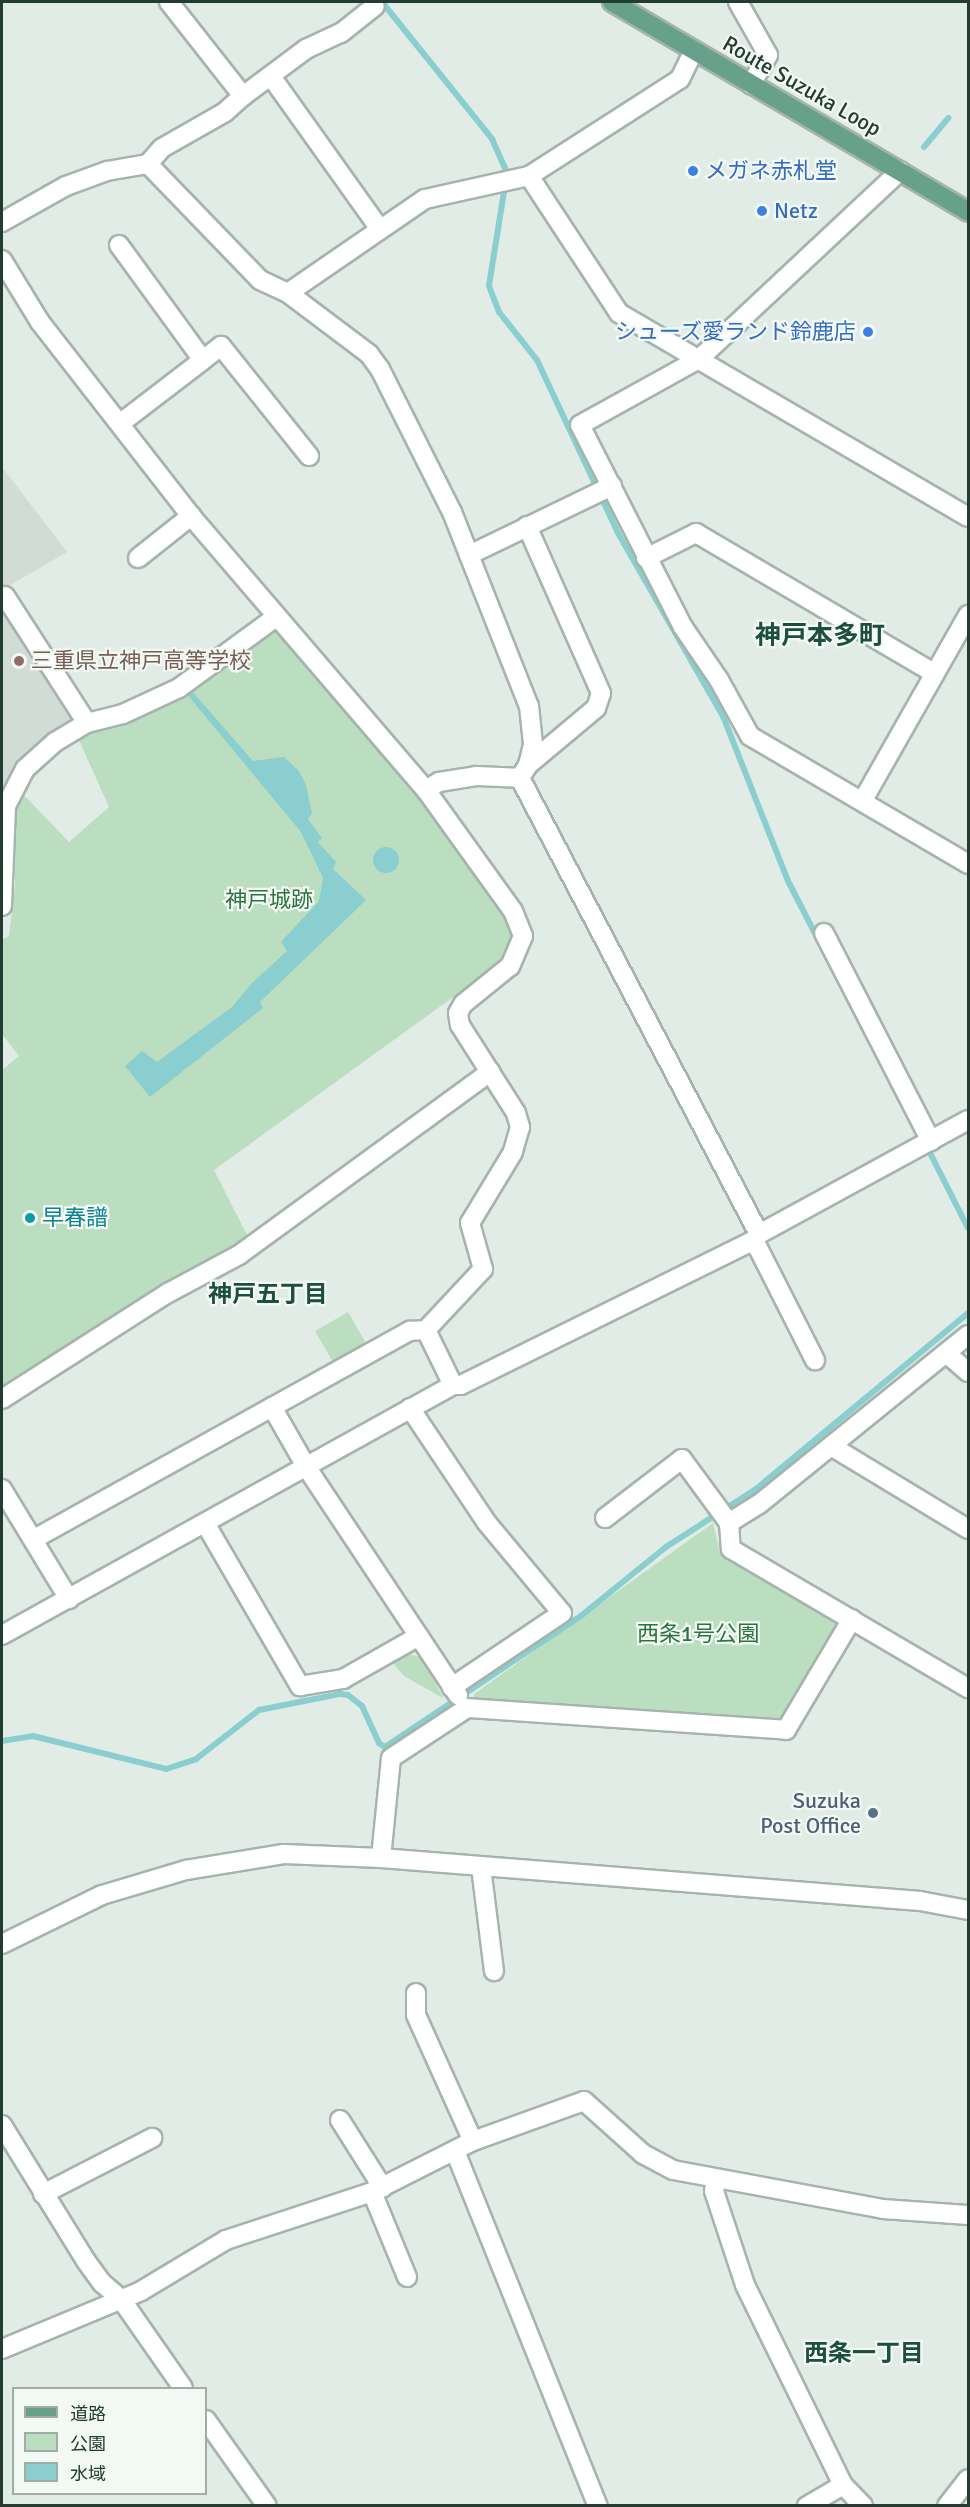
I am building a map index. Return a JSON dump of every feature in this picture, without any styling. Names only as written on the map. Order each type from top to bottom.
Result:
[{"type":"main road","name":"Route Suzuka Loop","points":[[612,2],[969,212]]},
{"type":"street","points":[[169,2],[243,96]]},
{"type":"street","points":[[738,2],[768,55],[751,84]]},
{"type":"street","points":[[2,222],[66,186],[107,171],[148,164],[162,148],[225,112],[306,49],[342,33],[375,6]]},
{"type":"street","points":[[288,293],[425,199],[496,181],[524,177],[680,79],[694,50]]},
{"type":"street","points":[[275,82],[380,229]]},
{"type":"street","points":[[148,164],[260,280],[288,293],[369,354],[380,369],[452,512],[529,706],[533,745],[524,771],[815,1360]]},
{"type":"street","points":[[900,171],[699,359],[580,425],[603,490],[646,558],[750,736],[969,864]]},
{"type":"street","points":[[524,177],[619,313],[969,517]]},
{"type":"street","points":[[119,245],[203,360]]},
{"type":"street","points":[[2,260],[40,322],[121,423],[191,516],[426,790],[513,911],[523,936],[510,966],[464,1004],[458,1013],[460,1025],[516,1113],[519,1127],[516,1145],[470,1223],[483,1269],[426,1330],[410,1331],[34,1539]]},
{"type":"street","points":[[121,423],[221,346],[309,456]]},
{"type":"street","points":[[469,555],[603,490]]},
{"type":"street","points":[[138,558],[191,516]]},
{"type":"street","points":[[426,790],[439,782],[524,771],[596,708],[601,693],[527,526]]},
{"type":"street","points":[[646,558],[696,533],[935,674]]},
{"type":"street","points":[[5,596],[87,723]]},
{"type":"street","points":[[863,800],[969,615]]},
{"type":"street","points":[[2,906],[6,806],[12,788],[40,754],[87,723],[123,714],[179,688],[276,617]]},
{"type":"street","points":[[824,933],[925,1144]]},
{"type":"street","points":[[2,1399],[168,1293],[239,1256],[490,1072]]},
{"type":"street","points":[[3,1633],[307,1468],[453,1384],[461,1385],[756,1237],[969,1120]]},
{"type":"street","points":[[426,1330],[453,1384]]},
{"type":"street","points":[[729,1522],[759,1504],[969,1335]]},
{"type":"street","points":[[946,1353],[969,1372]]},
{"type":"street","points":[[272,1407],[307,1468],[467,1708]]},
{"type":"street","points":[[410,1408],[487,1523],[562,1612],[452,1687]]},
{"type":"street","points":[[831,1446],[969,1529]]},
{"type":"street","points":[[605,1518],[682,1459],[729,1522],[731,1549],[969,1688]]},
{"type":"street","points":[[2,1489],[69,1599]]},
{"type":"street","points":[[205,1524],[300,1686],[344,1679],[419,1636]]},
{"type":"street","points":[[381,1858],[392,1758],[467,1708],[786,1730],[852,1619]]},
{"type":"street","points":[[2,1944],[102,1895],[186,1870],[284,1854],[381,1858],[908,1900],[969,1910]]},
{"type":"street","points":[[481,1867],[494,1971]]},
{"type":"street","points":[[416,1993],[416,2014],[473,2141]]},
{"type":"street","points":[[2,2349],[141,2291],[226,2240],[377,2190],[473,2141],[584,2101],[643,2154],[673,2170],[883,2209],[969,2215]]},
{"type":"street","points":[[340,2120],[377,2190],[407,2277]]},
{"type":"street","points":[[2,2125],[43,2194],[102,2283],[121,2299],[182,2387]]},
{"type":"street","points":[[43,2194],[152,2138]]},
{"type":"street","points":[[454,2151],[598,2505]]},
{"type":"street","points":[[716,2179],[714,2191],[745,2285],[843,2485],[863,2505]]},
{"type":"street","points":[[207,2421],[267,2505]]},
{"type":"street","points":[[947,2505],[969,2479]]},
{"type":"street","points":[[807,2505],[843,2485]]},
{"type":"shaded area","name":"三重県立神戸高等学校","points":[[2,467],[67,552],[2,590]]},
{"type":"shaded area","name":"三重県立神戸高等学校","points":[[2,606],[72,721],[22,756],[2,789]]},
{"type":"green space","name":"神戸城跡","points":[[282,631],[419,792],[507,914],[515,933],[510,956],[214,1170],[250,1241],[2,1393],[2,1070],[19,1056],[2,1034],[2,940],[9,936],[15,886],[15,814],[22,793],[69,842],[109,807],[78,738],[101,724],[149,713],[271,632]]},
{"type":"green space","points":[[348,1312],[367,1345],[334,1364],[315,1331]]},
{"type":"green space","name":"西条1号公園","points":[[713,1523],[720,1553],[838,1625],[782,1720],[474,1698],[474,1694]]},
{"type":"green space","points":[[405,1653],[423,1658],[443,1698],[404,1676],[391,1661]]},
{"type":"water","points":[[190,689],[253,761],[284,757],[299,771],[306,785],[312,814],[308,819],[322,838],[318,842],[336,862],[333,869],[366,900],[260,1002],[263,1008],[150,1097],[125,1066],[142,1051],[157,1062],[232,1007],[252,983],[287,951],[281,942],[319,901],[323,878],[301,832],[186,693]]},
{"type":"water","points":[[386,847],[395,851],[399,860],[395,869],[386,873],[377,869],[373,860],[377,851]]},
{"type":"waterway","points":[[382,2],[492,139],[507,173],[489,286],[499,312],[537,360],[618,533],[723,716],[788,881],[818,939]]},
{"type":"waterway","points":[[924,147],[948,118]]},
{"type":"waterway","points":[[926,1145],[968,1228]]},
{"type":"waterway","points":[[2,1741],[33,1736],[166,1769],[196,1759],[259,1710],[340,1694],[348,1695],[362,1706],[379,1743],[385,1747],[582,1615],[666,1547],[756,1489],[968,1313]]},
{"type":"place","name":"メガネ赤札堂","points":[[693,171]]},
{"type":"place","name":"Netz","points":[[762,211]]},
{"type":"place","name":"シューズ愛ランド鈴鹿店","points":[[868,332]]},
{"type":"place","name":"三重県立神戸高等学校","points":[[19,661]]},
{"type":"place","name":"早春譜","points":[[30,1218]]},
{"type":"place","name":"Suzuka Post Office","points":[[873,1813]]},
{"type":"district","name":"神戸本多町","points":[[820,637]]},
{"type":"district","name":"神戸五丁目","points":[[268,1295]]},
{"type":"district","name":"西条一丁目","points":[[864,2354]]}]
